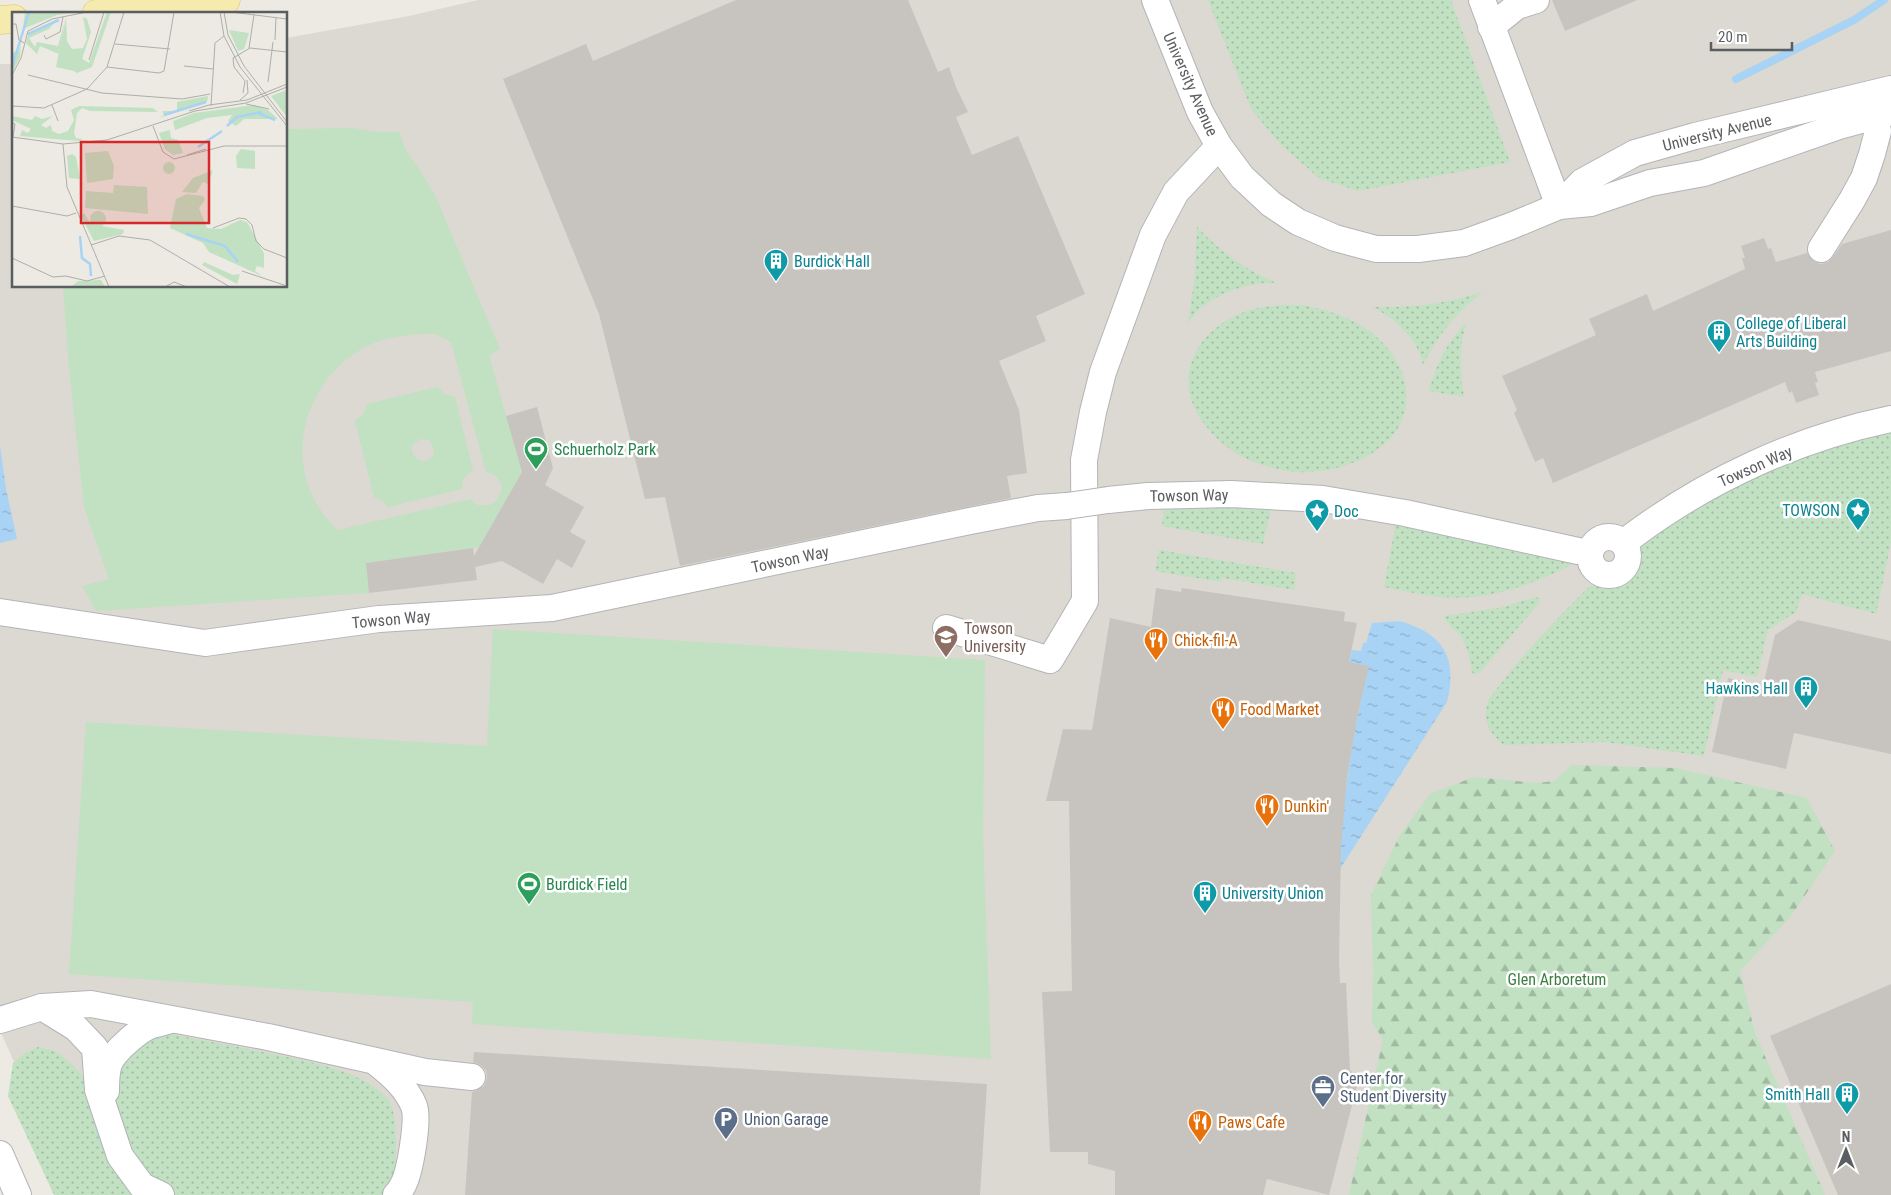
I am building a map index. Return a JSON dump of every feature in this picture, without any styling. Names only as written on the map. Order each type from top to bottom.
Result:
[{"type":"main road","points":[[115,12],[226,0]]},
{"type":"street","name":"University Avenue","points":[[1155,0],[1200,112],[1219,146],[1242,177],[1271,204],[1298,222],[1335,238],[1376,248],[1418,250],[1464,243],[1559,206],[1591,203],[1650,183],[1704,173],[1839,126],[1881,103]]},
{"type":"street","points":[[1482,0],[1559,206]]},
{"type":"street","points":[[1491,27],[1518,6],[1536,0]]},
{"type":"street","name":"University Avenue","points":[[1559,206],[1582,182],[1635,153],[1695,136],[1881,103]]},
{"type":"street","points":[[1821,250],[1864,178],[1878,131],[1881,103]]},
{"type":"street","points":[[946,628],[1050,660],[1085,601],[1084,460],[1103,372],[1153,235],[1176,192],[1219,146]]},
{"type":"street","name":"Towson Way","points":[[1629,547],[1680,504],[1746,468],[1815,440],[1891,419]]},
{"type":"street","name":"Towson Way","points":[[0,612],[205,643],[330,625],[414,616],[552,608],[978,519],[1038,508],[1148,496],[1231,494],[1323,499],[1412,515],[1578,551]]},
{"type":"street","points":[[0,1020],[42,1007],[91,1004],[268,1037],[425,1072],[472,1077]]},
{"type":"street","points":[[42,1007],[76,1028],[95,1048],[98,1090],[120,1156],[142,1186],[161,1195]]},
{"type":"street","points":[[107,1119],[106,1081],[110,1063],[136,1034],[151,1025],[175,1020]]},
{"type":"street","points":[[374,1060],[401,1083],[414,1108],[415,1131],[410,1160],[404,1184],[396,1195]]},
{"type":"street","points":[[0,1154],[18,1195]]},
{"type":"shaded area","name":"Towson University","points":[[478,0],[1891,0],[1891,1195],[72,1195],[0,1030],[0,64],[12,64],[12,288],[288,288],[288,38],[409,16]]},
{"type":"green space","points":[[1208,0],[1451,0],[1510,162],[1358,191],[1319,178],[1280,144],[1251,109]]},
{"type":"green space","points":[[353,128],[376,132],[399,132],[407,153],[435,195],[500,349],[489,355],[522,472],[479,547],[366,563],[369,593],[96,611],[82,586],[109,579],[84,507],[68,358],[63,288],[288,288],[288,129]],"holes":[[[419,334],[435,334],[451,342],[486,472],[493,474],[502,487],[499,497],[490,505],[477,505],[471,499],[338,530],[320,510],[309,487],[303,462],[303,437],[309,413],[320,390],[336,369],[357,352],[372,344],[387,339]]]},
{"type":"green space","points":[[1197,227],[1234,260],[1255,273],[1278,283],[1254,284],[1227,292],[1215,298],[1194,314],[1188,324],[1195,276]]},
{"type":"green space","points":[[1482,292],[1448,325],[1423,365],[1421,356],[1404,330],[1389,317],[1372,307],[1428,304],[1455,300]]},
{"type":"green space","points":[[1303,305],[1329,311],[1346,318],[1375,335],[1390,351],[1400,369],[1403,376],[1406,398],[1403,417],[1395,433],[1382,446],[1365,457],[1347,465],[1327,470],[1293,472],[1258,464],[1245,458],[1224,445],[1212,434],[1202,421],[1193,403],[1189,386],[1190,369],[1195,353],[1205,339],[1217,327],[1233,317],[1256,308]]},
{"type":"green space","points":[[1467,322],[1462,340],[1461,359],[1464,397],[1429,391],[1443,354]]},
{"type":"green space","points":[[437,387],[446,395],[455,396],[473,471],[464,478],[462,489],[388,507],[383,501],[374,497],[355,421],[364,413],[367,404]],"holes":[[[420,439],[429,440],[434,449],[433,456],[426,461],[418,460],[412,453],[412,445]]]},
{"type":"green space","points":[[1891,429],[1891,542],[1876,614],[1802,594],[1796,612],[1768,630],[1757,677],[1723,670],[1704,756],[1604,742],[1504,745],[1494,736],[1486,721],[1486,709],[1489,699],[1536,642],[1594,582],[1613,585],[1627,579],[1636,565],[1636,546],[1681,515],[1781,463]]},
{"type":"green space","points":[[1164,508],[1271,508],[1263,544],[1162,526]]},
{"type":"green space","points":[[1396,523],[1578,561],[1529,584],[1478,596],[1442,597],[1384,587]]},
{"type":"green space","points":[[1159,550],[1296,573],[1294,590],[1222,578],[1221,582],[1155,571]]},
{"type":"green space","points":[[1536,597],[1540,599],[1540,602],[1481,671],[1474,675],[1464,643],[1444,616],[1499,608]]},
{"type":"green space","name":"Burdick Field","points":[[493,629],[985,660],[983,835],[991,1059],[472,1024],[473,1002],[69,974],[86,722],[487,746]]},
{"type":"green space","name":"Glen Arboretum","points":[[1572,765],[1675,768],[1807,798],[1835,851],[1791,916],[1740,971],[1755,1033],[1825,1195],[1349,1195],[1383,1039],[1372,1023],[1371,895],[1400,835],[1430,794],[1474,777],[1538,783],[1554,781]]},
{"type":"green space","points":[[171,1034],[290,1057],[326,1066],[344,1072],[375,1087],[386,1097],[392,1107],[395,1120],[395,1165],[393,1178],[387,1190],[383,1195],[171,1195],[156,1184],[134,1159],[115,1113],[113,1092],[119,1069],[131,1054],[148,1041]]},
{"type":"green space","points":[[38,1047],[55,1051],[73,1065],[84,1078],[91,1110],[141,1195],[54,1195],[8,1096],[13,1063],[24,1054]]},
{"type":"water","points":[[0,445],[6,489],[17,539],[0,543]]},
{"type":"water","points":[[1399,621],[1427,632],[1444,649],[1450,672],[1447,702],[1340,869],[1345,792],[1357,716],[1368,666],[1349,662],[1352,650],[1361,651],[1363,643],[1366,643],[1372,623]]},
{"type":"building","name":"Burdick Hall","points":[[736,0],[908,0],[938,72],[949,67],[968,112],[956,117],[972,155],[1018,136],[1085,294],[1036,316],[1046,341],[999,361],[1019,410],[1027,473],[1007,476],[1011,498],[680,566],[665,497],[645,499],[599,314],[503,79],[586,44],[593,61]]},
{"type":"building","points":[[1552,0],[1637,0],[1565,31]]},
{"type":"building","name":"College of Liberal Arts Building","points":[[1891,230],[1891,351],[1815,372],[1818,382],[1815,383],[1819,395],[1796,403],[1792,391],[1789,393],[1785,382],[1553,483],[1543,458],[1535,462],[1514,413],[1517,410],[1502,376],[1596,335],[1589,319],[1647,294],[1653,311],[1745,269],[1742,258],[1745,258],[1741,246],[1764,238],[1768,249],[1771,248],[1776,262],[1807,253],[1813,261],[1821,264],[1828,262],[1842,244]]},
{"type":"building","name":"Schuerholz Park","points":[[537,407],[553,468],[545,485],[584,507],[570,532],[586,541],[572,568],[557,559],[543,584],[502,561],[475,567],[477,580],[369,593],[366,563],[473,548],[474,556],[522,472],[506,416]]},
{"type":"building","name":"University Union","points":[[1156,588],[1181,592],[1182,588],[1345,612],[1344,621],[1357,623],[1349,662],[1369,666],[1358,713],[1347,777],[1341,847],[1339,960],[1340,983],[1346,983],[1350,1071],[1360,1074],[1329,1195],[1267,1179],[1263,1195],[1115,1195],[1115,1171],[1088,1164],[1088,1152],[1050,1152],[1042,992],[1072,991],[1069,801],[1046,801],[1063,729],[1092,730],[1110,618],[1151,627]]},
{"type":"building","name":"Hawkins Hall","points":[[1798,620],[1891,641],[1891,754],[1794,733],[1786,769],[1712,752],[1728,678],[1763,686],[1775,635]]},
{"type":"building","name":"Smith Hall","points":[[1891,984],[1891,1195],[1838,1195],[1770,1036]]},
{"type":"building","name":"Union Garage","points":[[474,1052],[987,1084],[980,1195],[465,1195],[472,1092],[484,1086],[487,1078],[486,1071],[481,1065],[473,1062]]},
{"type":"waterway","points":[[1736,79],[1854,20],[1884,0]]},
{"type":"place","name":"Burdick Hall","points":[[776,282]]},
{"type":"place","name":"College of Liberal Arts Building","points":[[1719,353]]},
{"type":"place","name":"Schuerholz Park","points":[[536,470]]},
{"type":"place","name":"TOWSON","points":[[1858,531]]},
{"type":"place","name":"Doc","points":[[1317,532]]},
{"type":"place","name":"Towson University","points":[[946,658]]},
{"type":"place","name":"Chick-fil-A","points":[[1156,661]]},
{"type":"place","name":"Hawkins Hall","points":[[1806,709]]},
{"type":"place","name":"Food Market","points":[[1223,730]]},
{"type":"place","name":"Dunkin'","points":[[1267,827]]},
{"type":"place","name":"Burdick Field","points":[[529,905]]},
{"type":"place","name":"University Union","points":[[1205,914]]},
{"type":"place","name":"Center for Student Diversity","points":[[1323,1108]]},
{"type":"place","name":"Smith Hall","points":[[1847,1115]]},
{"type":"place","name":"Union Garage","points":[[726,1140]]},
{"type":"place","name":"Paws Cafe","points":[[1200,1143]]}]
